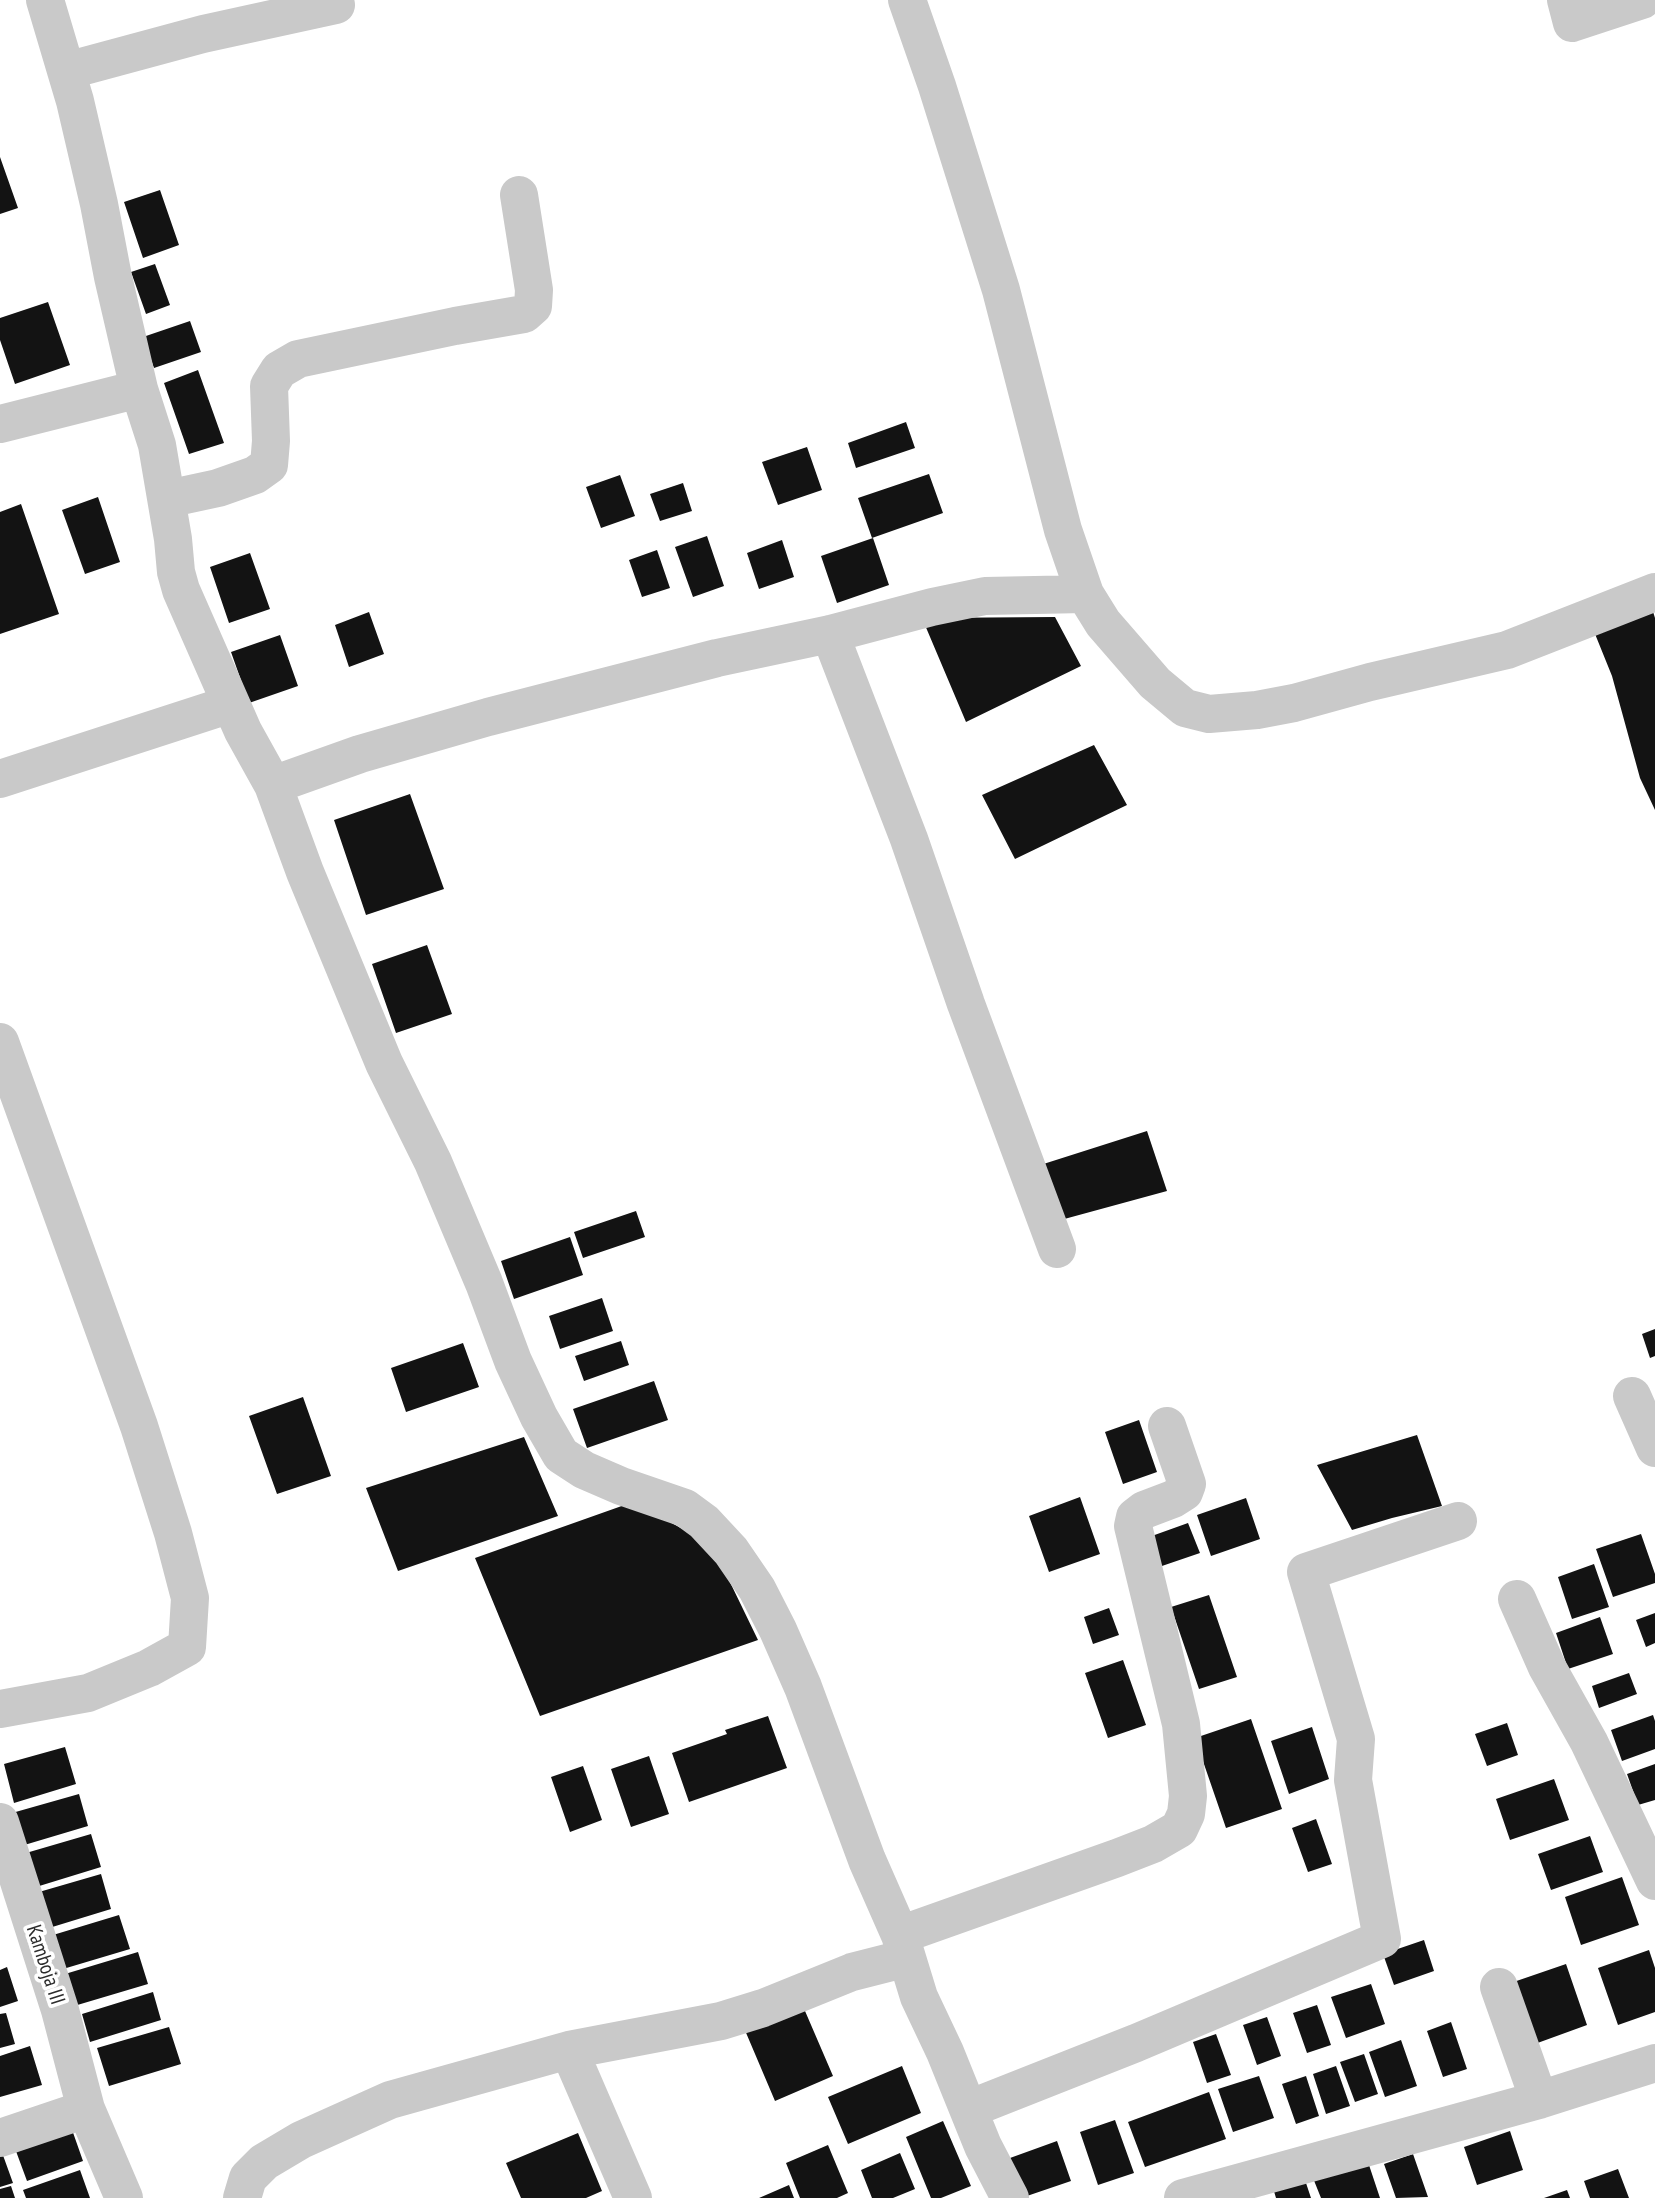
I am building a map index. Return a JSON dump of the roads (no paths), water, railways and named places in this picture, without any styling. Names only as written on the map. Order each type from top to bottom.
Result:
[{"type":"street","points":[[45,0],[88,154],[139,389],[157,445],[181,590],[231,704],[273,785],[301,861],[384,1063],[433,1162],[484,1283],[513,1361],[539,1417],[561,1455],[583,1470],[685,1508],[704,1522],[738,1561],[757,1589],[803,1687],[867,1860],[903,1947],[919,1997],[945,2052],[983,2147],[1010,2198]]},
{"type":"street","points":[[907,0],[1001,290],[1063,530],[1085,594],[1103,623],[1155,683],[1185,708],[1209,714],[1257,710],[1294,703],[1507,650],[1655,592]]},
{"type":"street","points":[[1566,0],[1572,23],[1642,0]]},
{"type":"street","points":[[66,71],[203,34],[336,5]]},
{"type":"street","points":[[167,499],[218,488],[255,475],[269,465],[269,386],[279,370],[298,359],[524,314],[533,306],[534,290],[519,195]]},
{"type":"street","points":[[0,424],[139,389]]},
{"type":"street","points":[[273,785],[360,754],[488,717],[717,658],[830,634],[920,609],[985,596],[1085,594]]},
{"type":"street","points":[[830,634],[909,839],[966,1004],[1057,1249]]},
{"type":"street","points":[[0,779],[231,704]]},
{"type":"street","points":[[0,1042],[139,1426],[173,1533],[190,1598],[187,1647],[149,1668],[88,1693],[0,1709]]},
{"type":"street","points":[[1632,1396],[1655,1448]]},
{"type":"street","points":[[242,2198],[248,2178],[264,2162],[311,2135],[390,2100],[569,2050],[721,2021],[763,2008],[1153,1844],[1179,1829],[1186,1814],[1188,1796],[1181,1724],[1133,1526],[1135,1517],[1144,1510],[1173,1499],[1184,1492],[1187,1484],[1167,1426]]},
{"type":"street","points":[[969,2109],[1136,2043],[1382,1939],[1353,1780],[1356,1739],[1306,1572],[1458,1521]]},
{"type":"street","points":[[1517,1599],[1546,1667],[1589,1742],[1655,1881]]},
{"type":"street","name":"Kamboja III","points":[[0,1822],[60,2010],[86,2109],[124,2198]]},
{"type":"street","points":[[1499,1987],[1539,2101]]},
{"type":"street","points":[[569,2050],[633,2198]]},
{"type":"street","points":[[1183,2198],[1539,2101],[1655,2063]]},
{"type":"street","points":[[0,2138],[86,2109]]}]
